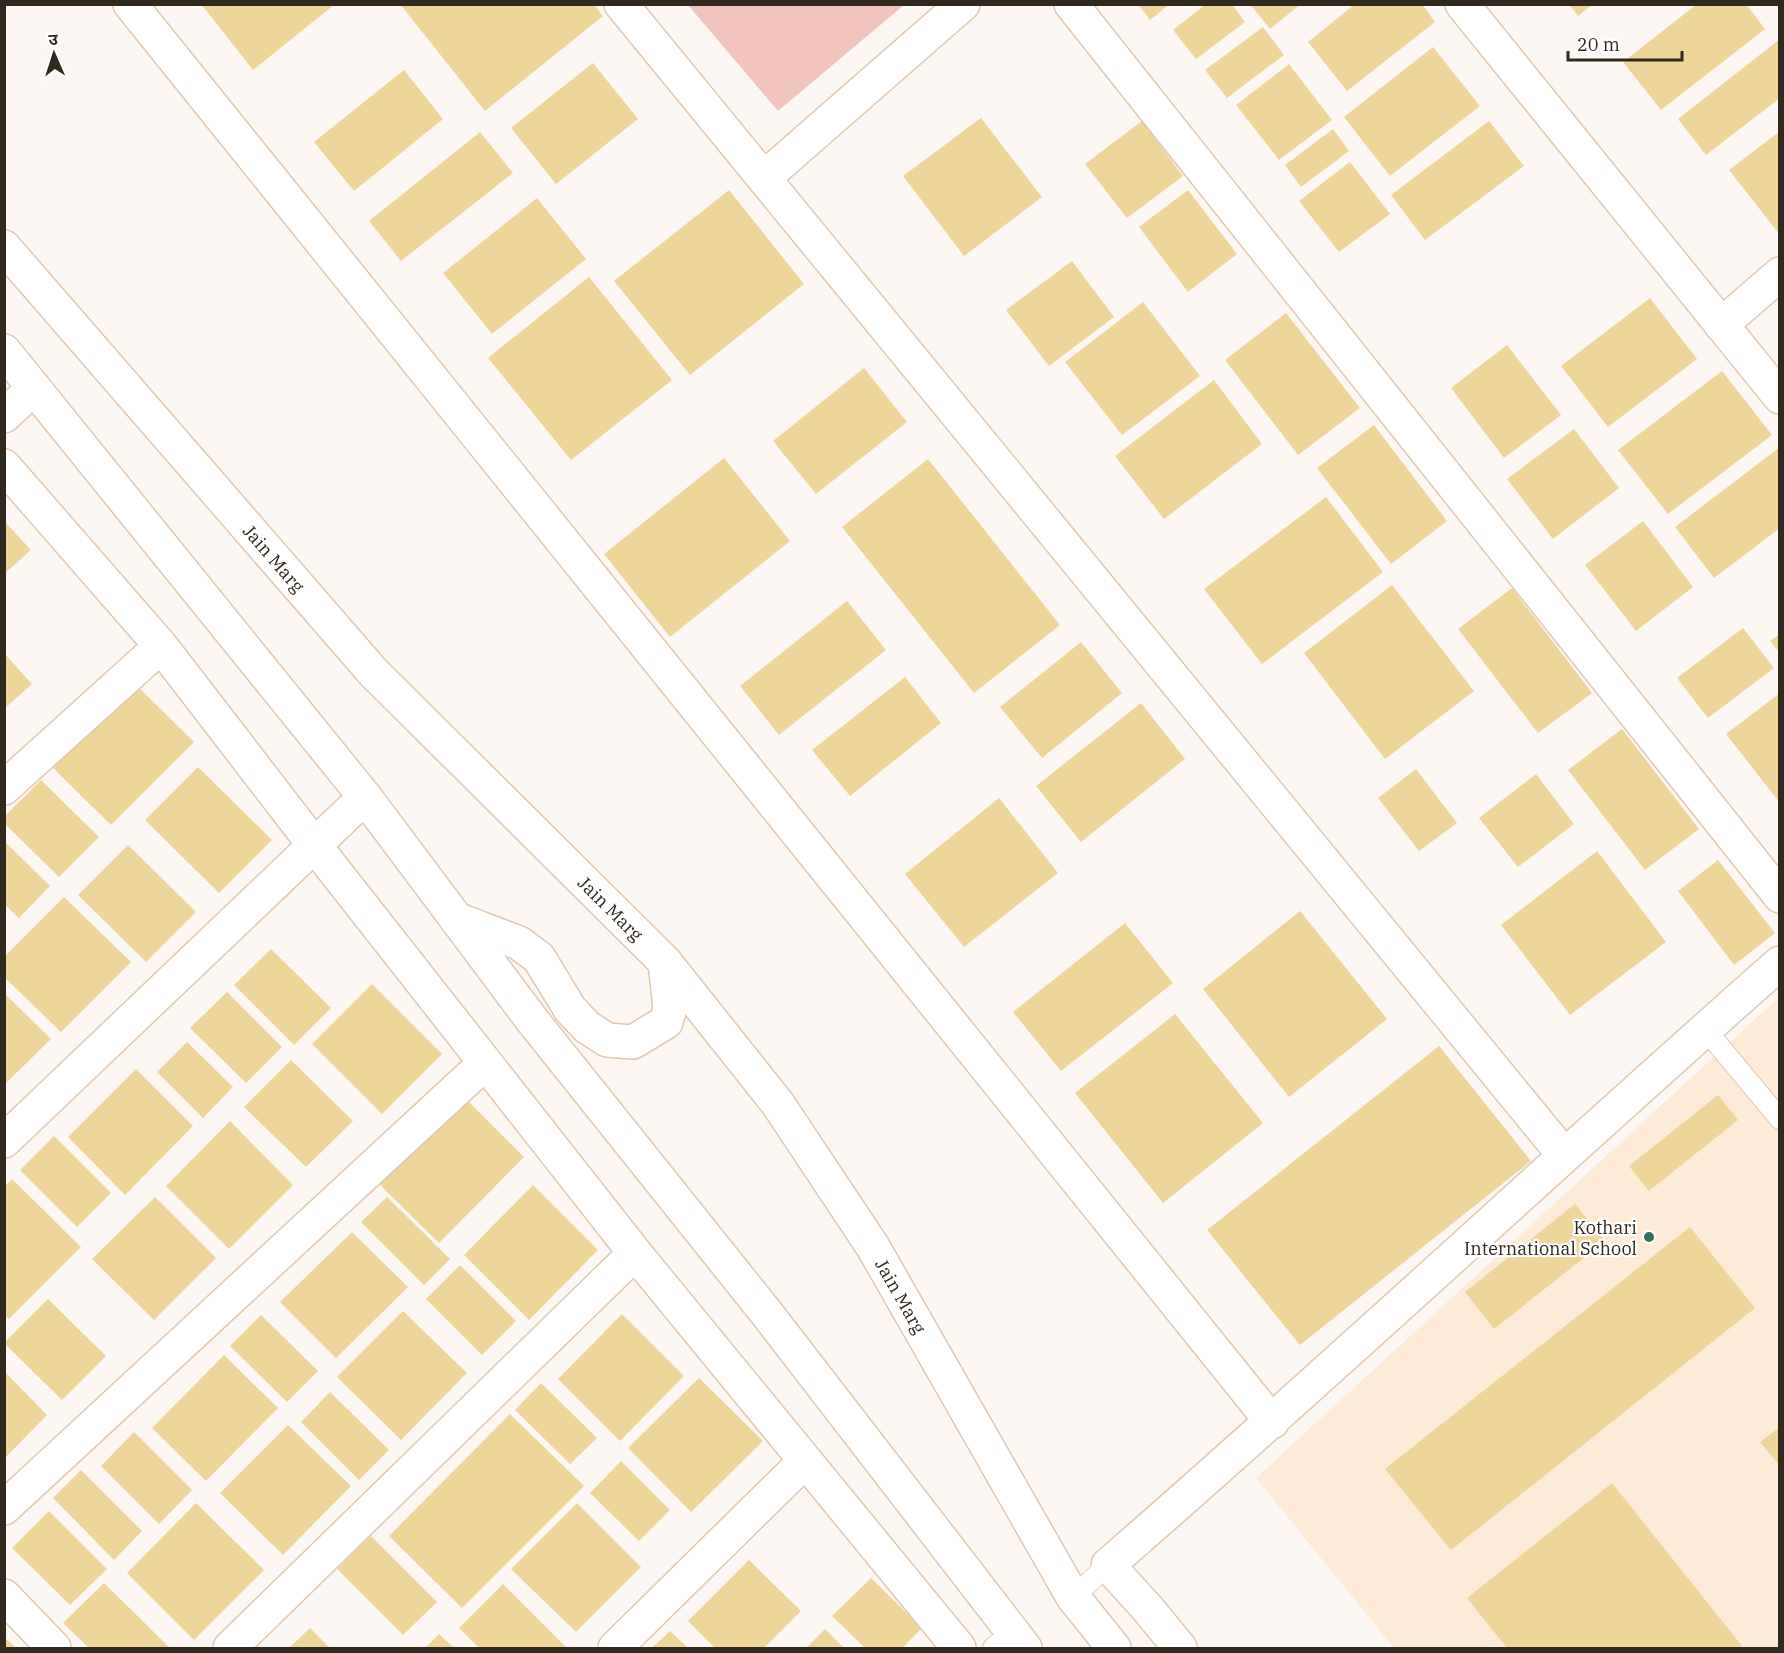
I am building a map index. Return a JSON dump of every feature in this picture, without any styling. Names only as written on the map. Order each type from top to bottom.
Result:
[{"type":"street","points":[[130,4],[1272,1422]]},
{"type":"street","points":[[621,4],[1564,1155]]},
{"type":"street","points":[[764,178],[963,4]]},
{"type":"street","points":[[1071,4],[1779,896]]},
{"type":"street","points":[[1462,4],[1779,397]]},
{"type":"street","name":"Jain Marg","points":[[4,247],[373,672],[665,962],[778,1104],[873,1247],[1073,1597],[1114,1648]]},
{"type":"street","points":[[1721,325],[1779,274]]},
{"type":"street","points":[[4,351],[365,798],[532,1020],[768,1315],[1010,1643]]},
{"type":"street","points":[[4,416],[34,388]]},
{"type":"street","points":[[4,466],[161,646],[635,1253],[959,1648]]},
{"type":"street","points":[[4,788],[161,646]]},
{"type":"street","points":[[4,1141],[365,798]]},
{"type":"street","points":[[456,919],[519,943],[539,958],[570,1009],[587,1027],[607,1040],[633,1042],[666,1023],[670,1008],[665,962]]},
{"type":"street","points":[[1180,1648],[1108,1565],[1272,1422],[1564,1155],[1779,963]]},
{"type":"street","points":[[4,1508],[485,1063]]},
{"type":"street","points":[[230,1648],[635,1253]]},
{"type":"street","points":[[615,1648],[805,1461]]},
{"type":"street","points":[[4,1596],[54,1648]]},
{"type":"lane","points":[[1705,1029],[1779,1119]]},
{"type":"lane","points":[[1073,1597],[1108,1565]]},
{"type":"shaded area","points":[[688,5],[904,5],[778,111]]},
{"type":"shaded area","name":"Kothari International School","points":[[1779,997],[1779,1648],[1394,1648],[1256,1478]]},
{"type":"building","points":[[201,4],[335,4],[253,70]]},
{"type":"building","points":[[400,4],[594,4],[603,16],[485,111]]},
{"type":"building","points":[[1138,4],[1170,4],[1150,20]]},
{"type":"building","points":[[1206,4],[1232,4],[1245,22],[1196,59],[1173,30]]},
{"type":"building","points":[[1250,4],[1301,4],[1270,29]]},
{"type":"building","points":[[1355,4],[1422,4],[1435,22],[1347,91],[1308,42]]},
{"type":"building","points":[[1569,4],[1593,4],[1578,16]]},
{"type":"building","points":[[1697,4],[1746,4],[1765,29],[1661,110],[1623,62]]},
{"type":"building","points":[[1263,27],[1284,55],[1227,98],[1205,70]]},
{"type":"building","points":[[1780,39],[1780,98],[1706,155],[1678,119]]},
{"type":"building","points":[[1433,47],[1480,106],[1390,176],[1344,117]]},
{"type":"building","points":[[593,63],[638,119],[556,184],[511,128]]},
{"type":"building","points":[[1289,64],[1332,120],[1279,160],[1236,105]]},
{"type":"building","points":[[404,70],[443,119],[354,191],[314,142]]},
{"type":"building","points":[[981,118],[1042,197],[964,256],[903,176]]},
{"type":"building","points":[[1142,121],[1183,176],[1127,218],[1085,164]]},
{"type":"building","points":[[1489,121],[1524,166],[1425,240],[1391,195]]},
{"type":"building","points":[[1333,129],[1349,151],[1301,187],[1285,165]]},
{"type":"building","points":[[1780,131],[1780,235],[1729,170]]},
{"type":"building","points":[[480,132],[513,173],[401,261],[369,221]]},
{"type":"building","points":[[1350,162],[1390,214],[1339,252],[1299,201]]},
{"type":"building","points":[[729,190],[804,284],[690,375],[614,281]]},
{"type":"building","points":[[1188,190],[1237,254],[1188,292],[1139,227]]},
{"type":"building","points":[[537,198],[586,259],[492,334],[443,273]]},
{"type":"building","points":[[1072,261],[1114,317],[1049,366],[1006,310]]},
{"type":"building","points":[[589,277],[672,380],[571,460],[488,358]]},
{"type":"building","points":[[1650,298],[1697,359],[1608,427],[1561,366]]},
{"type":"building","points":[[1143,302],[1200,376],[1122,435],[1065,362]]},
{"type":"building","points":[[1286,313],[1360,408],[1298,455],[1225,360]]},
{"type":"building","points":[[1507,345],[1561,415],[1504,458],[1451,388]]},
{"type":"building","points":[[864,368],[907,422],[816,494],[773,441]]},
{"type":"building","points":[[1722,371],[1772,435],[1668,514],[1618,450]]},
{"type":"building","points":[[1214,380],[1262,444],[1164,519],[1115,456]]},
{"type":"building","points":[[1374,425],[1447,521],[1391,564],[1317,468]]},
{"type":"building","points":[[1574,429],[1619,488],[1553,539],[1507,479]]},
{"type":"building","points":[[1780,447],[1780,528],[1714,578],[1675,527]]},
{"type":"building","points":[[724,458],[790,541],[670,637],[604,554]]},
{"type":"building","points":[[928,459],[1060,625],[974,693],[842,527]]},
{"type":"building","points":[[1326,497],[1383,572],[1262,664],[1204,589]]},
{"type":"building","points":[[4,521],[31,550],[4,574]]},
{"type":"building","points":[[1643,521],[1693,587],[1636,631],[1585,565]]},
{"type":"building","points":[[1392,585],[1474,691],[1385,759],[1304,653]]},
{"type":"building","points":[[1512,588],[1592,693],[1538,733],[1458,629]]},
{"type":"building","points":[[847,601],[886,650],[779,735],[740,686]]},
{"type":"building","points":[[1743,628],[1774,668],[1708,718],[1677,678]]},
{"type":"building","points":[[1780,634],[1780,653],[1770,641]]},
{"type":"building","points":[[1081,642],[1122,693],[1042,758],[1000,707]]},
{"type":"building","points":[[4,653],[32,684],[4,709]]},
{"type":"building","points":[[905,677],[941,723],[850,796],[812,750]]},
{"type":"building","points":[[136,685],[194,742],[111,825],[53,768]]},
{"type":"building","points":[[1780,693],[1780,803],[1726,734]]},
{"type":"building","points":[[1141,703],[1185,759],[1081,842],[1036,786]]},
{"type":"building","points":[[1622,729],[1699,829],[1645,870],[1568,770]]},
{"type":"building","points":[[198,767],[272,840],[219,893],[145,820]]},
{"type":"building","points":[[1416,769],[1457,823],[1419,851],[1378,798]]},
{"type":"building","points":[[1536,774],[1574,824],[1518,867],[1479,818]]},
{"type":"building","points":[[41,780],[99,837],[59,877],[4,823],[4,817]]},
{"type":"building","points":[[999,798],[1058,873],[964,947],[905,874]]},
{"type":"building","points":[[4,841],[50,886],[19,918],[4,904]]},
{"type":"building","points":[[128,845],[196,912],[146,962],[78,895]]},
{"type":"building","points":[[1597,851],[1666,942],[1570,1015],[1501,925]]},
{"type":"building","points":[[1718,860],[1775,933],[1734,965],[1678,891]]},
{"type":"building","points":[[64,897],[131,962],[61,1032],[4,977],[4,957]]},
{"type":"building","points":[[1300,911],[1387,1019],[1289,1097],[1203,989]]},
{"type":"building","points":[[1125,923],[1173,983],[1061,1071],[1013,1012]]},
{"type":"building","points":[[271,949],[331,1008],[294,1045],[234,985]]},
{"type":"building","points":[[372,984],[442,1054],[382,1114],[312,1044]]},
{"type":"building","points":[[227,992],[282,1047],[246,1083],[190,1028]]},
{"type":"building","points":[[4,993],[51,1039],[4,1085]]},
{"type":"building","points":[[1175,1014],[1263,1123],[1163,1203],[1075,1093]]},
{"type":"building","points":[[187,1042],[233,1087],[203,1118],[157,1072]]},
{"type":"building","points":[[1439,1046],[1531,1161],[1300,1345],[1207,1230]]},
{"type":"building","points":[[291,1060],[353,1121],[306,1167],[244,1107]]},
{"type":"building","points":[[136,1069],[193,1126],[125,1195],[68,1137]]},
{"type":"building","points":[[462,1095],[524,1157],[439,1243],[376,1181]]},
{"type":"building","points":[[1718,1095],[1738,1120],[1649,1191],[1629,1166]]},
{"type":"building","points":[[230,1121],[293,1185],[229,1249],[166,1186]]},
{"type":"building","points":[[54,1136],[111,1193],[77,1227],[20,1170]]},
{"type":"building","points":[[12,1179],[81,1247],[9,1319],[4,1314],[4,1187]]},
{"type":"building","points":[[533,1185],[598,1250],[529,1320],[464,1255]]},
{"type":"building","points":[[155,1197],[216,1258],[154,1320],[92,1259]]},
{"type":"building","points":[[387,1197],[450,1259],[424,1285],[361,1222]]},
{"type":"building","points":[[1575,1204],[1605,1241],[1494,1329],[1465,1292]]},
{"type":"building","points":[[1690,1227],[1755,1308],[1451,1550],[1385,1469]]},
{"type":"building","points":[[352,1232],[408,1287],[336,1358],[280,1302]]},
{"type":"building","points":[[460,1265],[516,1321],[482,1355],[426,1299]]},
{"type":"building","points":[[48,1299],[106,1356],[62,1400],[4,1343]]},
{"type":"building","points":[[403,1311],[467,1373],[401,1440],[337,1377]]},
{"type":"building","points":[[622,1314],[684,1376],[620,1441],[558,1379]]},
{"type":"building","points":[[261,1315],[318,1371],[287,1402],[230,1346]]},
{"type":"building","points":[[224,1355],[278,1408],[206,1481],[152,1428]]},
{"type":"building","points":[[5,1372],[47,1415],[5,1458]]},
{"type":"building","points":[[699,1378],[763,1441],[691,1512],[628,1448]]},
{"type":"building","points":[[541,1383],[597,1438],[570,1464],[515,1410]]},
{"type":"building","points":[[330,1392],[389,1450],[359,1480],[301,1422]]},
{"type":"building","points":[[510,1414],[584,1486],[462,1608],[389,1536]]},
{"type":"building","points":[[288,1425],[351,1486],[283,1555],[220,1493]]},
{"type":"building","points":[[1780,1427],[1780,1466],[1760,1442]]},
{"type":"building","points":[[134,1432],[192,1490],[159,1524],[101,1466]]},
{"type":"building","points":[[621,1461],[670,1510],[639,1541],[590,1493]]},
{"type":"building","points":[[81,1470],[142,1531],[114,1560],[53,1498]]},
{"type":"building","points":[[1612,1483],[1742,1646],[1739,1648],[1507,1648],[1467,1598]]},
{"type":"building","points":[[196,1503],[264,1570],[194,1640],[127,1573]]},
{"type":"building","points":[[577,1503],[641,1567],[576,1632],[511,1569]]},
{"type":"building","points":[[49,1511],[107,1569],[70,1605],[12,1548]]},
{"type":"building","points":[[371,1536],[437,1602],[403,1635],[337,1569]]},
{"type":"building","points":[[749,1560],[801,1611],[764,1648],[715,1648],[688,1621]]},
{"type":"building","points":[[871,1578],[922,1628],[902,1648],[865,1648],[832,1616]]},
{"type":"building","points":[[104,1583],[169,1647],[89,1648],[63,1623]]},
{"type":"building","points":[[503,1584],[567,1648],[479,1648],[459,1628]]},
{"type":"building","points":[[310,1628],[330,1648],[289,1648]]},
{"type":"building","points":[[825,1629],[844,1648],[806,1648]]},
{"type":"building","points":[[670,1631],[688,1648],[652,1648]]},
{"type":"building","points":[[439,1634],[454,1648],[425,1648]]},
{"type":"building","points":[[4,1637],[16,1648],[4,1648]]},
{"type":"place","name":"Kothari International School","points":[[1649,1237]]}]
